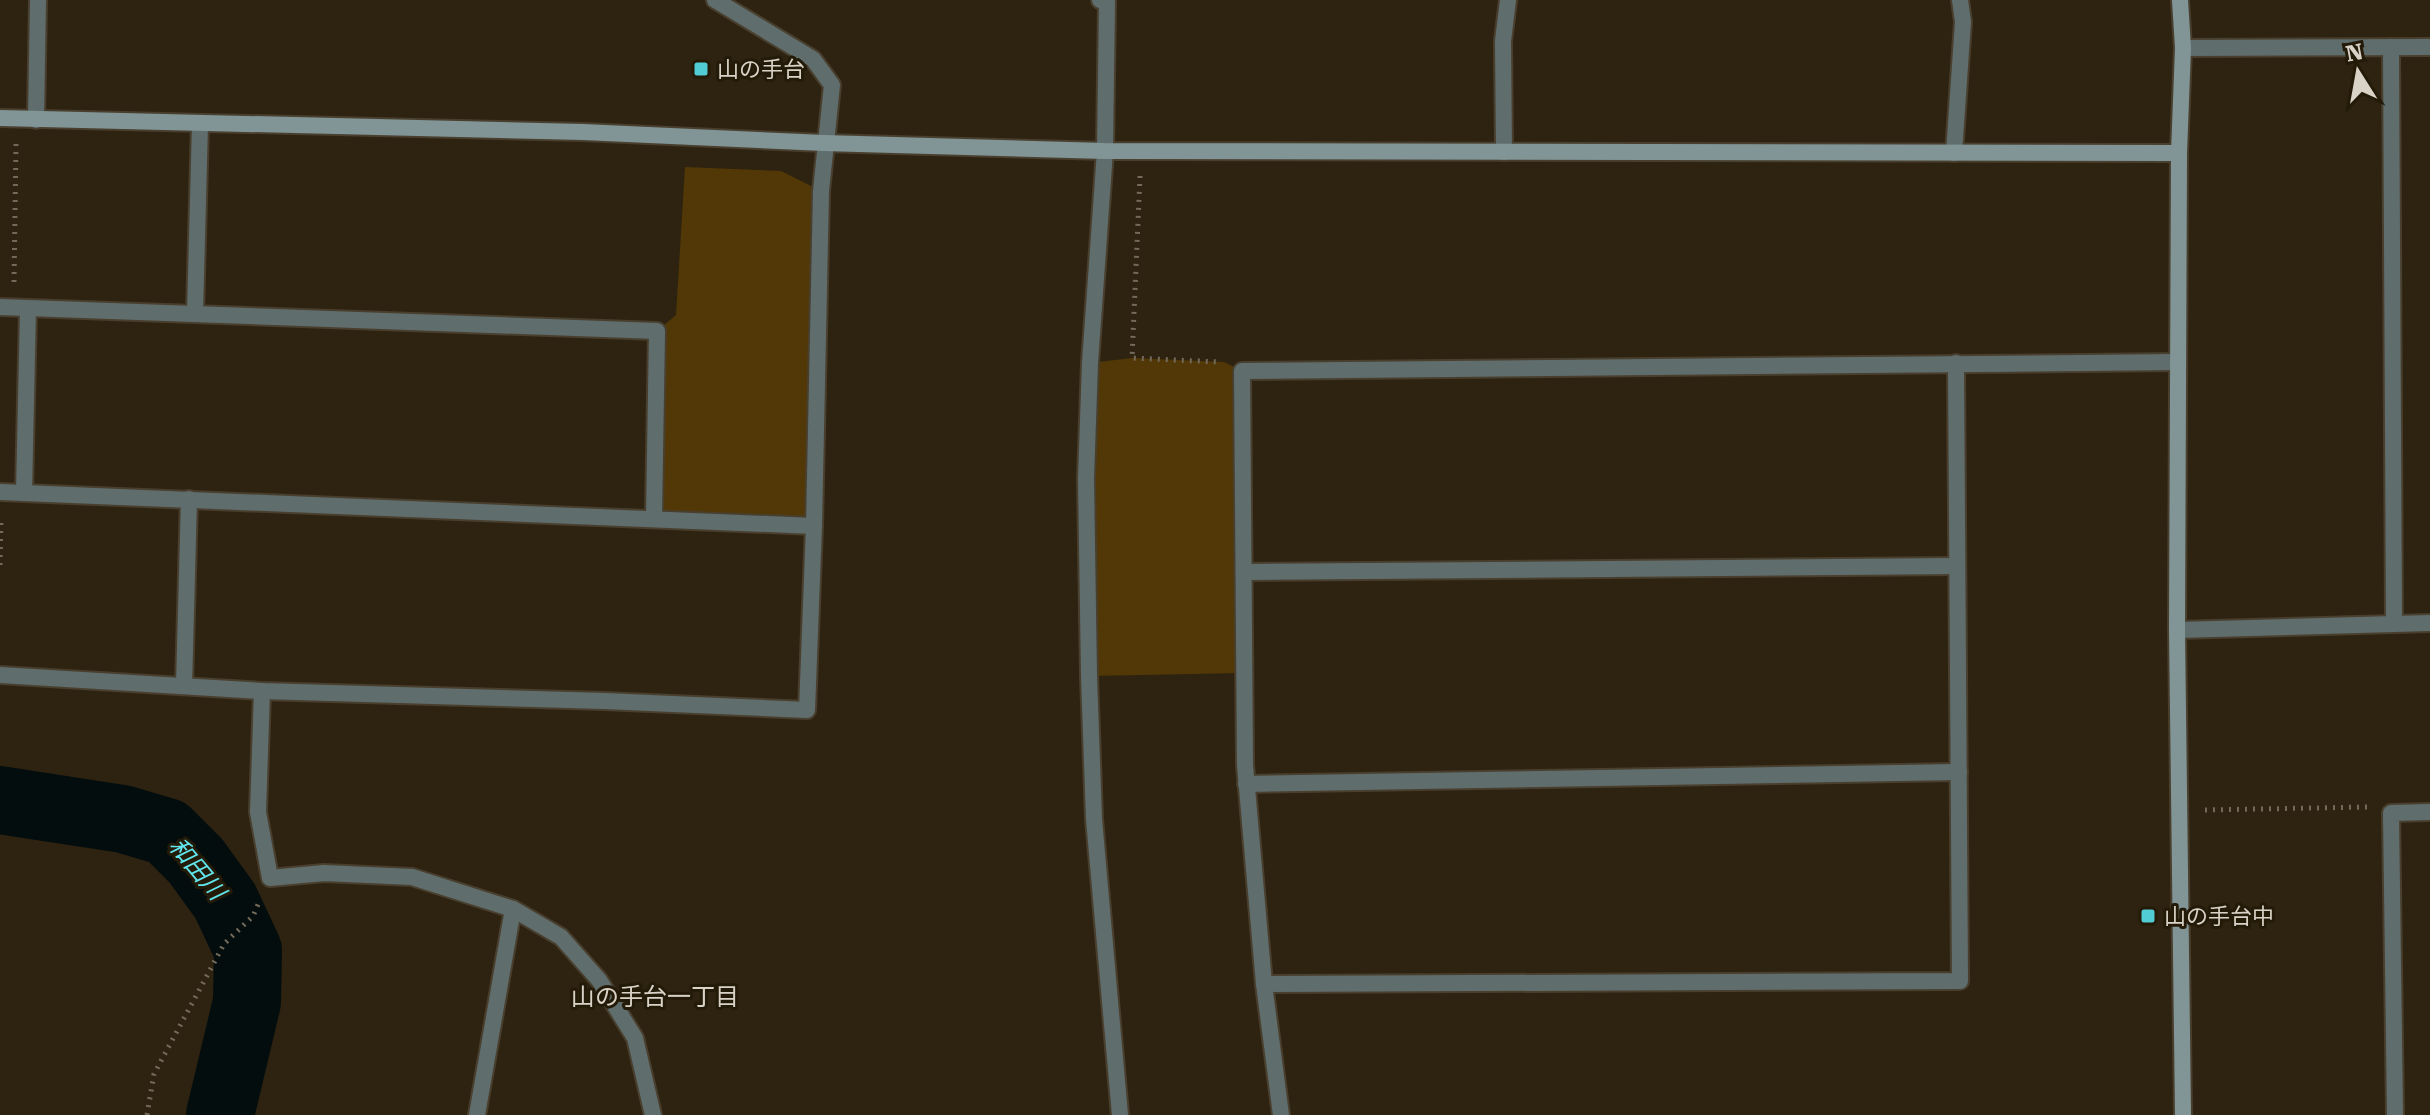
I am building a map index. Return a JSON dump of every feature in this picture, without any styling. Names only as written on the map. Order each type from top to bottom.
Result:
[{"type":"street","points":[[36,120],[38,0]]},
{"type":"street","points":[[0,675],[262,691],[807,710],[821,191],[832,85],[813,59],[715,0]]},
{"type":"street","points":[[1100,0],[1107,1],[1105,151],[1090,363],[1086,478],[1089,676],[1094,819],[1120,1115]]},
{"type":"street","points":[[1504,152],[1503,41],[1508,0]]},
{"type":"street","points":[[1954,153],[1963,22],[1960,0]]},
{"type":"street","points":[[2180,0],[2183,48],[2179,153],[2177,630],[2183,1115]]},
{"type":"street","points":[[2391,47],[2394,623]]},
{"type":"street","points":[[2183,48],[2430,47]]},
{"type":"street","points":[[8,118],[583,132],[1105,151],[2179,153]]},
{"type":"street","points":[[195,314],[200,124]]},
{"type":"street","points":[[24,493],[14,307],[657,331],[654,518]]},
{"type":"street","points":[[1281,1115],[1264,984],[1246,784],[1242,371],[2178,362]]},
{"type":"street","points":[[1264,984],[1960,981],[1956,363]]},
{"type":"street","points":[[1,492],[814,526]]},
{"type":"street","points":[[184,686],[189,499]]},
{"type":"street","points":[[1244,572],[1957,566]]},
{"type":"street","points":[[2177,630],[2430,623]]},
{"type":"street","points":[[262,691],[258,812],[270,878],[324,873],[412,877],[513,909],[561,937],[599,980],[635,1038],[653,1115]]},
{"type":"street","points":[[1246,784],[1959,772]]},
{"type":"street","points":[[2395,1115],[2391,813],[2430,812]]},
{"type":"street","points":[[477,1115],[513,909]]},
{"type":"path","points":[[8,118],[14,307]]},
{"type":"path","points":[[1142,151],[1132,358],[1224,362],[1242,371]]},
{"type":"path","points":[[0,565],[1,492]]},
{"type":"path","points":[[2179,811],[2366,806],[2391,813]]},
{"type":"path","points":[[147,1115],[154,1074],[224,944],[253,916]]},
{"type":"shaded area","points":[[685,167],[781,171],[821,191],[814,526],[654,518],[657,331],[676,315]]},
{"type":"shaded area","points":[[1132,358],[1224,362],[1242,371],[1243,673],[1089,676],[1090,363]]},
{"type":"waterway","name":"和田川","points":[[0,800],[123,819],[167,832],[196,861],[225,901],[248,950],[247,1002],[220,1115]]},
{"type":"place","name":"山の手台","points":[[701,69]]},
{"type":"place","name":"山の手台中","points":[[2148,916]]},
{"type":"district","name":"山の手台一丁目","points":[[655,997]]}]
